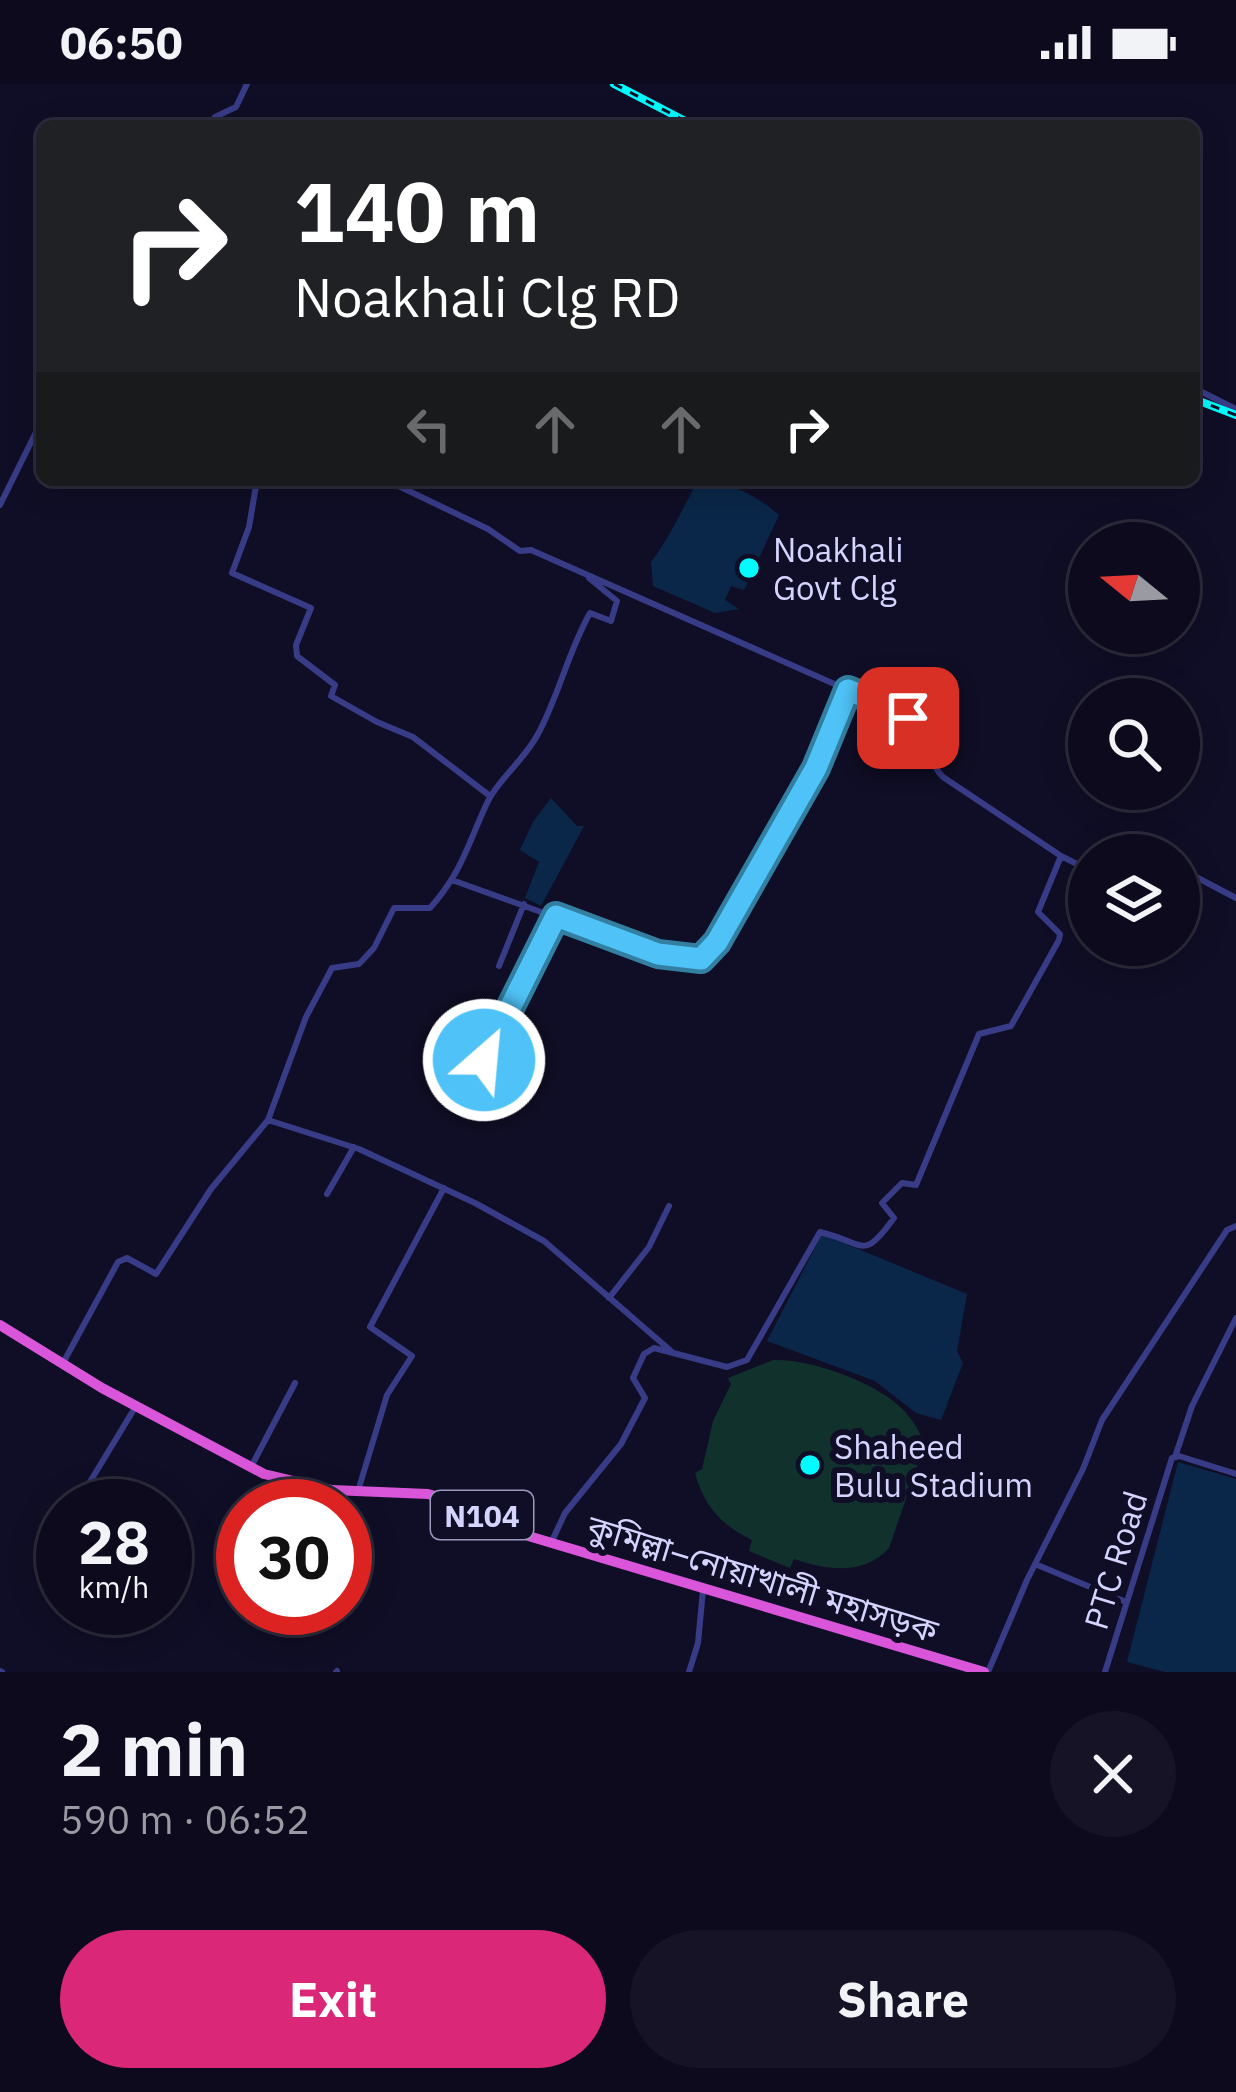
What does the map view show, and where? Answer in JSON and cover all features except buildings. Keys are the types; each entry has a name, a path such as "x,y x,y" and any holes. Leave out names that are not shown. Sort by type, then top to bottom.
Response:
{"highway":[{"name":"কুমিল্লা–নোয়াখালী মহাসড়ক","path":"0,1325 136,1406 279,1479"},
{"name":"কুমিল্লা–নোয়াখালী মহাসড়ক","path":"372,1492 428,1494 449,1500 515,1532 986,1672"}],"street":[{"path":"213,120 236,106 247,84"},
{"path":"1200,391 1236,409"},
{"path":"0,505 36,432"},
{"path":"256,486 249,527 232,573 311,608 296,645 297,656 334,685 331,696 413,737 490,796"},
{"path":"398,486 488,529 520,551 531,550 891,707 908,718 943,777 1068,860"},
{"path":"63,1363 118,1262 128,1258 156,1274 211,1189 268,1120 306,1017 332,968 359,964 374,948 394,908 430,908 465,861 490,796 535,740 590,613 610,621 617,601 589,578"},
{"path":"452,880 658,954 701,959 816,768 848,690"},
{"path":"551,1543 565,1513 621,1444 645,1398 633,1378 644,1354 654,1348 728,1367 747,1360 820,1232 863,1247 876,1244 894,1218 882,1203 902,1183 916,1185 982,1031 1011,1026 1059,940 1060,934 1038,912 1061,856"},
{"path":"1200,879 1236,898"},
{"path":"499,966 524,904"},
{"path":"484,1060 556,916"},
{"path":"268,1120 354,1147 544,1240 673,1353"},
{"path":"327,1194 354,1147"},
{"path":"362,1479 387,1396 412,1356 370,1327 443,1188"},
{"path":"609,1298 649,1247 669,1206"},
{"path":"986,1672 1102,1420 1202,1267 1228,1230 1236,1226"},
{"path":"1175,1457 1192,1406 1236,1318"},
{"path":"251,1467 295,1383"},
{"path":"92,1479 136,1406"},
{"name":"PTC Road","path":"1105,1672 1175,1457 1236,1474"},
{"path":"1035,1564 1127,1602"},
{"path":"689,1672 698,1643 703,1590"}],"green space":[{"name":"Shaheed Bulu Stadium","path":"773,1360 821,1367 887,1396 907,1414 925,1444 889,1548 868,1563 832,1568 794,1559 790,1568 749,1551 752,1540 723,1521 703,1495 695,1473 702,1469 713,1421 731,1384 728,1378"}],"water":[{"path":"695,486 742,490 779,515 744,590 731,586 725,600 739,609 715,613 653,586 651,562"},
{"path":"551,798 577,826 584,826 541,906 525,898 539,862 520,850"},
{"path":"822,1234 967,1294 957,1351 963,1363 941,1420 916,1413 875,1381 767,1341"},
{"path":"1178,1462 1236,1479 1236,1672 1165,1672 1127,1662"}],"railway":[{"path":"614,84 683,120"},
{"path":"1200,401 1236,415"}],"place":[{"name":"Noakhali Govt Clg","path":"749,568"},
{"name":"Shaheed Bulu Stadium","path":"810,1465"}],"route":[{"path":"484,1060 556,916 658,954 707,956 816,768 848,690 908,718"}]}
